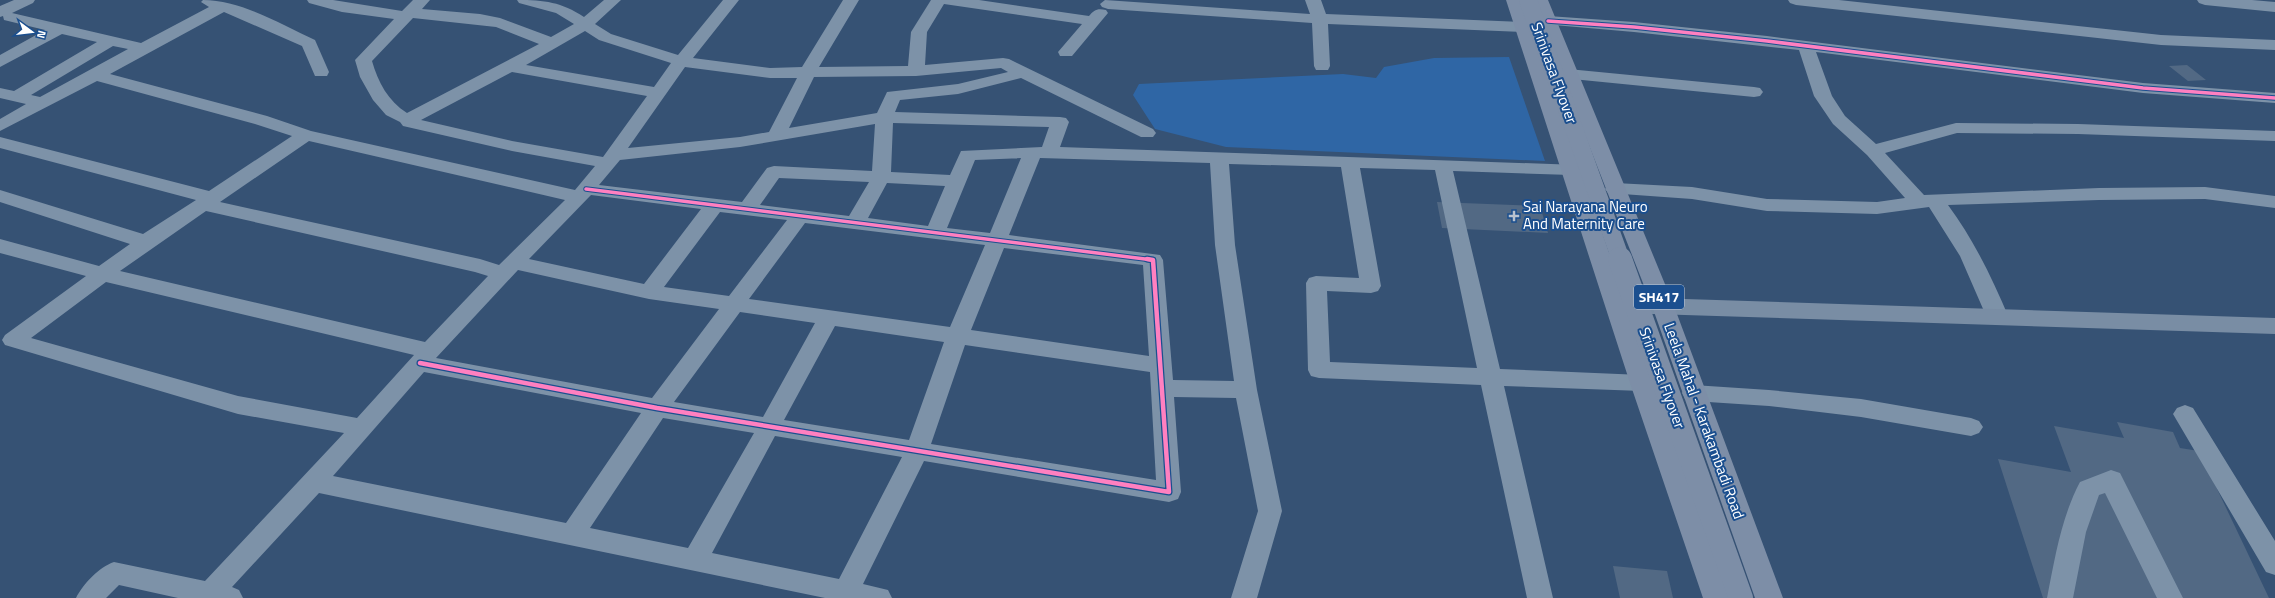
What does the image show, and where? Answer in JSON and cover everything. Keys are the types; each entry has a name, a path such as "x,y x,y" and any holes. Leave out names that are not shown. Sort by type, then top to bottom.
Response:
{"main road":[{"name":"SH417","path":"1514,0 1642,383 1717,598"},
{"name":"Srinivasa Flyover","path":"1528,0 1741,598"},
{"name":"Leela Mahal - Karakambadi Road","path":"1540,0 1568,74 1663,306 1693,393 1769,598"}],"street":[{"path":"3,16 27,0"},
{"path":"203,0 222,6 309,43 321,72"},
{"path":"315,0 342,7 407,14 480,19 500,24 552,43"},
{"path":"422,0 363,60 365,72 380,97 398,116 409,119 409,122 512,146 610,159 740,142 884,117 1060,122 1042,151 998,240 957,336 917,451 844,595"},
{"path":"525,0 562,10 605,37 681,61 770,72 916,72 1003,63 1147,133"},
{"path":"409,119 510,67 586,24 613,0"},
{"path":"89,598 114,574 216,596 361,427 508,268 582,193 610,159 681,61 731,0"},
{"path":"776,136 808,72 851,0"},
{"path":"916,72 919,32 939,0"},
{"path":"946,0 1093,21"},
{"path":"1313,0 1320,19 1322,66"},
{"path":"1796,0 2161,40 2216,44 2275,45"},
{"path":"2205,0 2275,7"},
{"path":"1066,52 1109,2 1320,19 1523,27"},
{"path":"0,126 222,6"},
{"path":"3,16 61,28 143,48"},
{"path":"1548,21 1634,27 1806,46 2143,88 2275,98"},
{"path":"0,62 61,28"},
{"path":"8,95 112,40"},
{"path":"1806,46 1823,96 1839,120 1953,225 1979,270 1998,318"},
{"path":"510,67 657,93"},
{"path":"855,223 881,177 884,117 893,96 958,88 1023,73"},
{"path":"1568,74 1754,92"},
{"path":"0,246 425,357 657,408 1169,492 1160,388 1153,260 998,240 935,234 715,205 582,193 306,135 261,120 95,75"},
{"path":"8,95 42,103"},
{"path":"1873,151 1956,128 2078,129 2275,136"},
{"path":"6,338 103,274 146,242 306,135"},
{"path":"0,142 208,201 480,266 508,268 734,305 1159,365"},
{"path":"935,234 968,155 1042,151 1443,166 1571,169"},
{"path":"1219,157 1225,245 1246,390 1270,511 1244,598"},
{"path":"1350,162 1371,286 1316,283 1319,370 1642,383"},
{"path":"1443,166 1540,598"},
{"path":"747,210 774,172 957,181"},
{"path":"1615,189 1692,192 1768,205 1877,208 1927,201 2100,194 2205,193 2275,202"},
{"path":"0,196 146,242"},
{"path":"649,292 715,205"},
{"path":"573,534 657,408 800,216"},
{"path":"1616,305 2275,326"},
{"path":"695,560 829,318"},
{"path":"6,338 238,405 361,427"},
{"path":"1160,388 1246,390"},
{"path":"1693,393 1769,398 1861,408 1971,427"},
{"path":"2185,414 2275,564"},
{"path":"2060,598 2073,532 2090,489 2111,480 2170,598"},
{"path":"314,482 695,560 844,595 879,598"}],"shaded area":[{"path":"1509,57 1545,161 1226,147 1155,129 1133,95 1139,84 1343,74 1376,78 1384,67 1434,58"}],"building":[{"path":"2187,65 2206,80 2188,81 2169,66"},
{"path":"1437,202 1540,206 1548,233 1442,228"},
{"path":"2117,422 2173,432 2180,448 2199,451 2269,598 2043,598 1998,459 2071,472 2054,426 2124,438"},
{"path":"1613,566 1667,571 1673,598 1620,598"}],"cycle path":[{"path":"1548,21 1634,27 1767,41 2143,88 2275,98"},
{"path":"420,363 657,408 1169,492 1153,260 586,189"}],"place":[{"name":"Sai Narayana Neuro And Maternity Care","path":"1514,216"}]}
